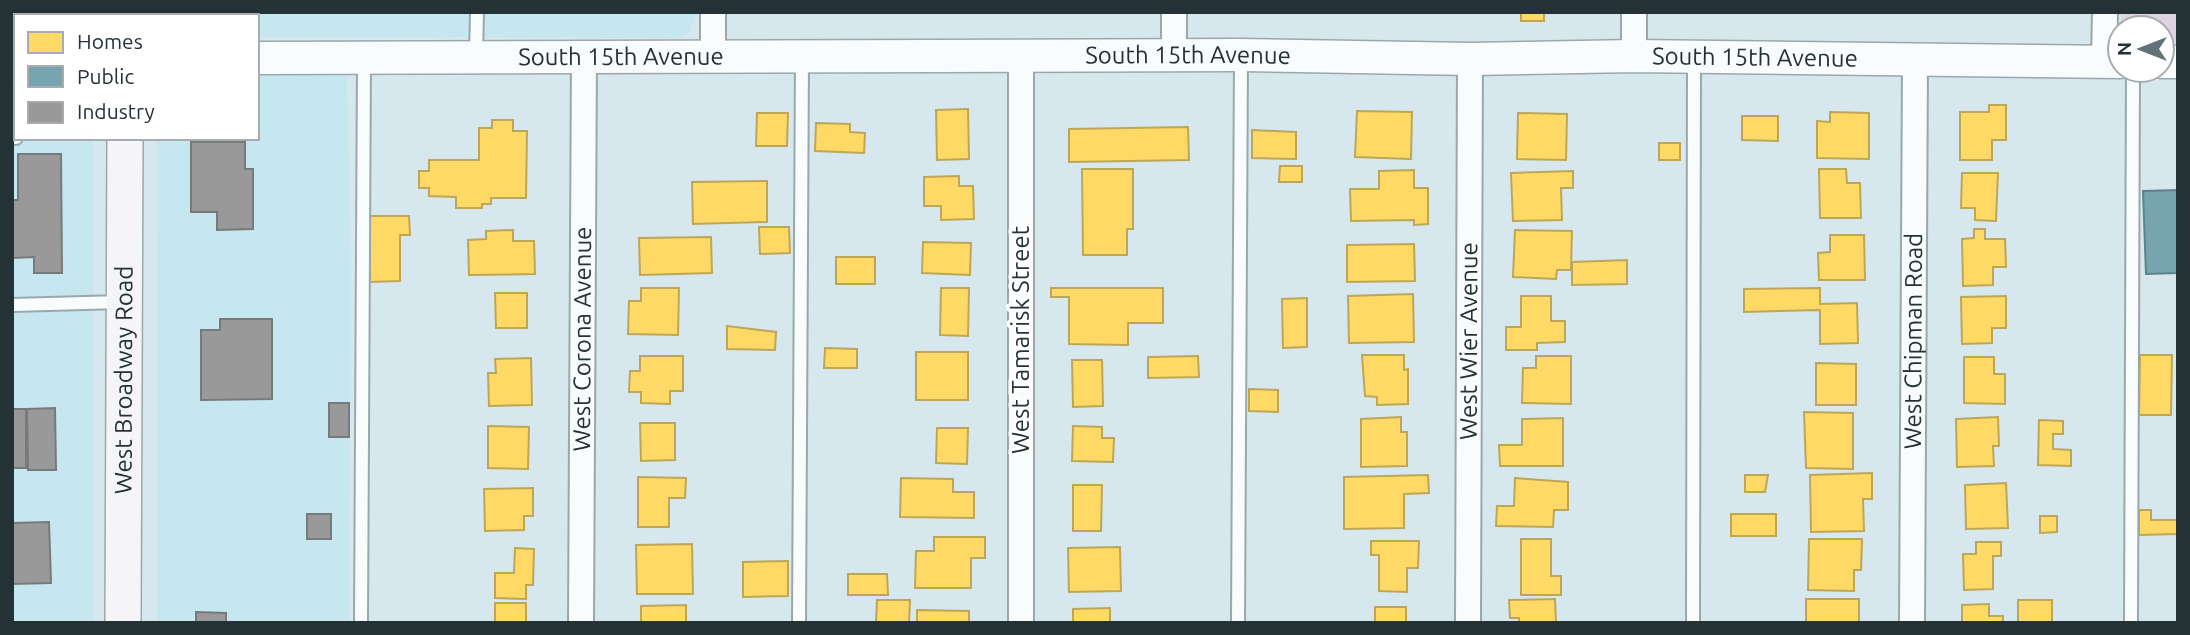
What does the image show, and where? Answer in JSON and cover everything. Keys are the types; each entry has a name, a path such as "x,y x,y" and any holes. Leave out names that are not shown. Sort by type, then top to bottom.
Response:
{"main road":[{"name":"West Broadway Road","path":"123,623 125,140"}],"street":[{"path":"713,12 713,55"},
{"path":"1174,12 1174,56"},
{"path":"1634,12 1634,56"},
{"name":"South 15th Avenue","path":"259,58 1241,55 1470,59 1634,56 2106,65"},
{"name":"West Corona Avenue","path":"582,623 584,56"},
{"name":"West Tamarisk Street","path":"1021,57 1021,623"},
{"name":"West Wier Avenue","path":"1468,623 1470,59"},
{"name":"West Chipman Road","path":"1912,623 1915,60"}],"lane":[{"path":"477,12 477,56"},
{"path":"799,623 802,55"},
{"path":"1238,623 1241,55"},
{"path":"361,623 364,56"},
{"path":"1693,623 1694,58"},
{"path":"2119,84 2131,623"},
{"path":"12,305 125,302"}],"shaded area":[{"path":"12,12 93,12 14,14 14,140 93,140 93,623 12,623"},
{"path":"161,12 696,12 689,32 681,38 259,37 259,14"},
{"path":"2178,12 2178,42 2176,14 2121,14"},
{"path":"347,74 351,284 349,623 157,623 158,140 259,140 259,75"}],"building: Homes":[{"path":"1505,12 1559,12 1544,13 1544,21 1521,21 1521,13"},
{"path":"1989,105 2006,105 2006,140 1992,140 1992,160 1960,160 1960,112 1989,112"},
{"path":"968,109 969,159 937,160 936,110"},
{"path":"1357,111 1412,112 1411,159 1355,157"},
{"path":"1830,112 1869,113 1869,159 1817,158 1817,121 1830,122"},
{"path":"757,113 788,113 787,146 756,146"},
{"path":"1518,113 1567,114 1566,160 1517,159"},
{"path":"1742,116 1778,116 1778,141 1742,140"},
{"path":"492,120 513,120 513,131 527,131 526,198 491,198 491,204 482,204 482,208 456,208 456,197 429,196 429,188 419,188 419,171 429,171 429,160 479,160 479,128 492,128"},
{"path":"816,123 850,124 850,132 865,133 864,153 815,151"},
{"path":"1188,127 1189,160 1069,162 1069,129"},
{"path":"1252,130 1296,132 1296,159 1252,158"},
{"path":"1659,143 1680,143 1680,160 1659,160"},
{"path":"1280,166 1302,166 1302,182 1279,182"},
{"path":"1082,169 1133,169 1133,229 1127,229 1127,255 1083,255"},
{"path":"1819,169 1846,169 1847,183 1860,183 1861,218 1820,218"},
{"path":"1414,170 1414,188 1428,188 1428,224 1414,225 1414,220 1351,221 1350,189 1379,189 1379,171"},
{"path":"1573,171 1573,188 1561,188 1562,220 1513,221 1511,173"},
{"path":"1962,173 1998,173 1996,221 1975,220 1975,208 1961,208"},
{"path":"959,176 959,186 973,186 974,219 941,220 941,206 924,206 924,177"},
{"path":"767,181 767,222 693,224 692,182"},
{"path":"369,216 409,216 410,235 400,235 400,281 370,282"},
{"path":"759,227 789,227 790,253 760,254"},
{"path":"1974,229 1985,229 1985,239 2005,239 2006,267 1993,267 1993,285 1963,286 1962,239 1974,238"},
{"path":"513,230 513,241 534,241 535,274 469,275 468,240 486,239 486,231"},
{"path":"1515,230 1572,231 1571,270 1557,270 1556,279 1513,277"},
{"path":"1830,235 1864,235 1865,280 1819,280 1818,253 1830,252"},
{"path":"711,237 712,273 640,275 639,238"},
{"path":"923,242 971,243 970,275 922,273"},
{"path":"1414,244 1415,281 1347,282 1347,245"},
{"path":"836,257 875,257 875,284 836,284"},
{"path":"1627,260 1627,284 1572,285 1572,262"},
{"path":"641,288 679,288 678,335 628,334 629,301 641,301"},
{"path":"941,288 969,288 968,336 940,335"},
{"path":"1051,288 1163,288 1163,323 1128,323 1128,345 1069,344 1069,297 1051,297"},
{"path":"1820,288 1820,304 1857,303 1858,343 1820,344 1820,310 1744,312 1744,289"},
{"path":"495,293 527,293 527,328 496,328"},
{"path":"1413,294 1414,342 1349,343 1348,296"},
{"path":"1521,296 1551,296 1551,321 1565,321 1565,342 1537,343 1537,350 1506,350 1506,327 1521,327"},
{"path":"2006,296 2006,328 1992,328 1992,343 1962,344 1961,297"},
{"path":"1307,298 1307,347 1283,348 1282,299"},
{"path":"727,326 776,332 775,350 727,349"},
{"path":"825,348 857,349 857,368 824,368"},
{"path":"916,352 968,352 968,400 916,400"},
{"path":"1362,355 1404,355 1404,370 1408,369 1408,404 1377,405 1377,397 1365,396"},
{"path":"2140,355 2172,355 2171,415 2139,415"},
{"path":"640,356 683,356 683,391 670,391 670,404 641,403 641,392 629,392 630,371 640,371"},
{"path":"1198,356 1199,377 1148,378 1148,357"},
{"path":"1536,356 1571,356 1571,404 1522,403 1523,368 1536,368"},
{"path":"1964,357 1994,357 1994,374 2005,374 2005,404 1964,403"},
{"path":"531,358 532,405 489,406 488,373 496,373 495,359"},
{"path":"1072,360 1102,360 1103,406 1073,407"},
{"path":"1816,363 1856,364 1856,405 1816,405"},
{"path":"1249,389 1278,390 1278,412 1249,411"},
{"path":"1804,412 1853,413 1853,469 1806,468"},
{"path":"1401,417 1401,432 1407,432 1407,466 1361,467 1361,419"},
{"path":"1998,417 1999,446 1993,446 1994,466 1957,467 1956,419"},
{"path":"1563,418 1563,466 1500,466 1499,445 1522,445 1522,419"},
{"path":"2039,420 2063,421 2063,434 2053,434 2053,449 2071,450 2071,466 2038,465"},
{"path":"640,423 675,423 675,460 641,461"},
{"path":"488,426 529,427 528,469 488,468"},
{"path":"1073,426 1102,427 1102,438 1114,438 1113,462 1072,461"},
{"path":"937,428 968,428 967,464 936,463"},
{"path":"1872,473 1872,499 1863,499 1864,531 1811,532 1810,475"},
{"path":"1428,475 1429,493 1404,494 1404,528 1344,529 1344,477"},
{"path":"1745,475 1768,475 1765,492 1745,492"},
{"path":"638,477 686,478 685,498 669,498 669,527 638,527"},
{"path":"901,478 953,479 953,492 974,492 974,518 900,517"},
{"path":"1515,478 1568,482 1568,510 1554,510 1553,527 1496,526 1497,506 1514,506"},
{"path":"2006,483 2008,528 1966,529 1965,485"},
{"path":"1073,485 1102,485 1101,531 1073,531"},
{"path":"533,488 533,516 524,516 524,530 485,531 484,489"},
{"path":"2139,510 2151,510 2151,520 2178,520 2178,534 2139,535"},
{"path":"1731,514 1776,514 1776,536 1731,536"},
{"path":"2040,516 2057,516 2057,532 2040,533"},
{"path":"934,537 985,537 985,558 971,558 971,588 915,588 916,551 934,551"},
{"path":"1521,539 1551,539 1551,576 1561,576 1561,595 1521,595"},
{"path":"1809,539 1862,539 1861,570 1854,570 1854,591 1808,590"},
{"path":"1371,541 1419,541 1418,568 1407,568 1407,592 1379,591 1379,555 1371,555"},
{"path":"1976,542 2001,542 2001,556 1993,556 1993,589 1964,590 1963,554 1976,554"},
{"path":"692,544 693,594 637,594 636,545"},
{"path":"1120,547 1121,591 1069,592 1068,548"},
{"path":"515,548 534,549 533,585 526,585 526,599 495,598 495,573 514,573"},
{"path":"788,561 788,596 743,597 743,562"},
{"path":"848,574 887,574 888,595 848,595"},
{"path":"1555,599 1556,623 1519,623 1519,618 1510,618 1509,600"},
{"path":"1806,599 1859,599 1859,623 1806,623"},
{"path":"877,600 910,600 909,622 876,622"},
{"path":"2018,600 2052,600 2052,623 2018,623"},
{"path":"495,603 526,603 526,623 495,623"},
{"path":"1989,604 1989,616 2003,616 2003,623 1962,623 1962,605"},
{"path":"686,605 686,623 641,623 641,606"},
{"path":"1375,607 1406,607 1406,623 1375,623"},
{"path":"1110,608 1110,623 1073,623 1073,609"},
{"path":"917,610 969,611 969,623 917,623"}],"building: Public":[{"path":"2178,190 2178,273 2146,274 2143,191"}],"building: Industry":[{"path":"191,142 245,142 245,169 253,169 253,229 217,230 217,212 191,212"},
{"path":"18,154 61,154 62,273 34,273 34,257 12,258 12,200 18,200"},
{"path":"220,319 272,319 272,399 201,400 201,330 220,330"},
{"path":"329,403 349,403 349,437 329,437"},
{"path":"55,408 56,470 28,470 27,409"},
{"path":"12,409 26,409 26,468 12,468"},
{"path":"307,514 331,514 331,539 307,539"},
{"path":"49,522 51,583 12,584 12,523"},
{"path":"196,612 226,613 226,623 196,623"}]}
